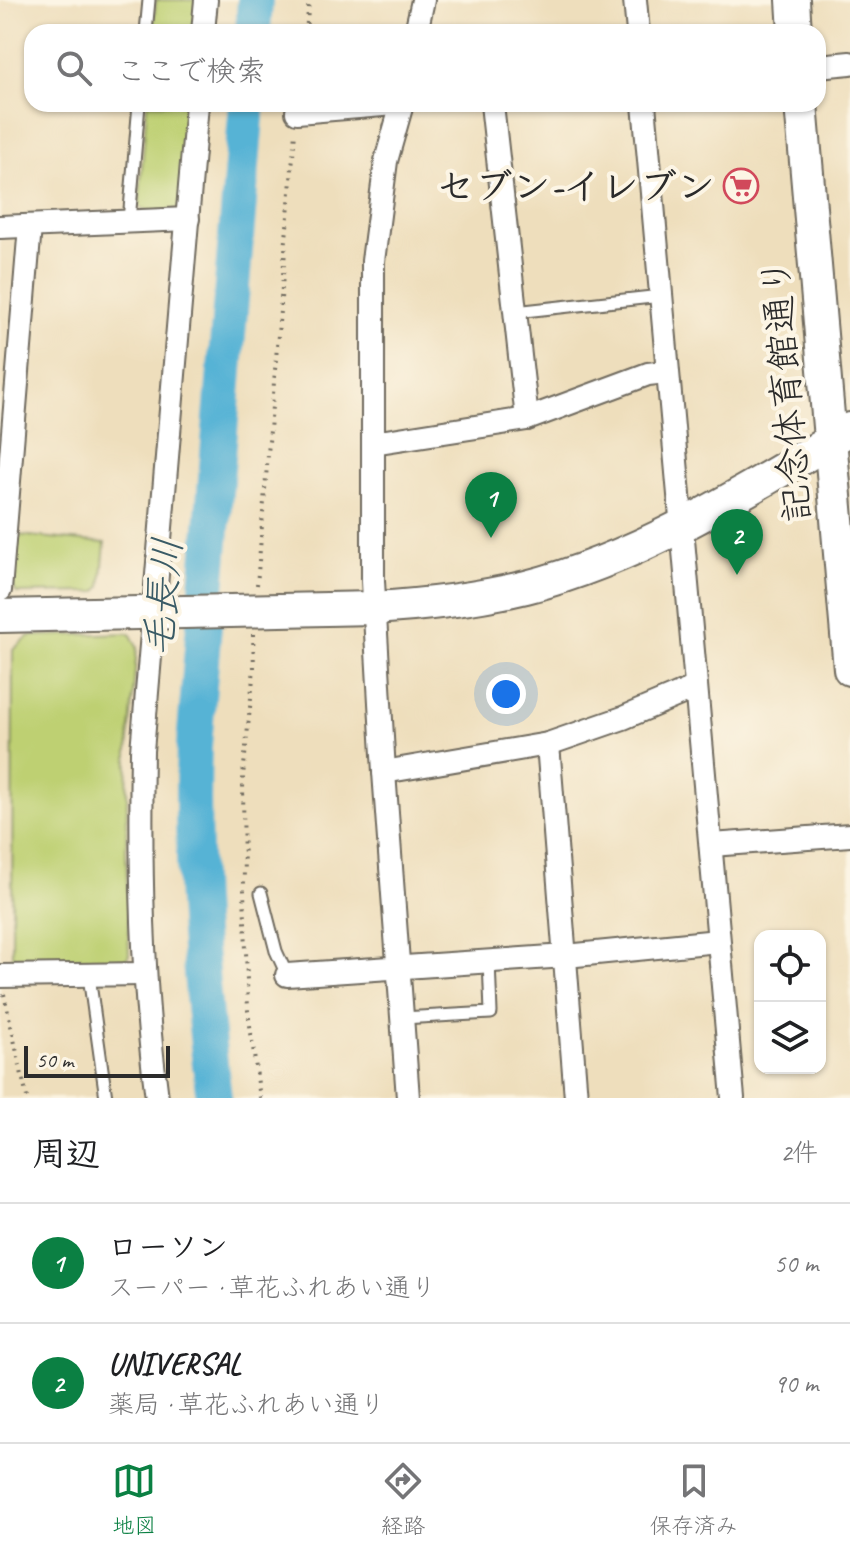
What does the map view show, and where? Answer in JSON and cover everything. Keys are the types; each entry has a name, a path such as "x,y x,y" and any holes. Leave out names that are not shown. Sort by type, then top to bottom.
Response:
{"street":[{"path":"204,24 206,0"},
{"path":"418,24 423,0"},
{"path":"635,0 637,24"},
{"path":"793,0 794,24"},
{"path":"826,65 850,63"},
{"path":"157,1098 144,974 141,781 196,112"},
{"path":"400,112 386,161 373,261 374,608 408,1098"},
{"path":"493,112 527,419"},
{"path":"645,112 733,1098"},
{"name":"記念体育館通り","path":"802,112 840,435 850,669"},
{"path":"0,227 188,219"},
{"path":"0,590 30,226"},
{"path":"373,443 527,419 648,374 666,372"},
{"path":"0,616 374,608 434,603 527,587 629,551 840,435"},
{"path":"384,772 548,744 623,718 694,688"},
{"path":"548,744 576,1098"},
{"path":"712,845 850,835"},
{"path":"287,975 566,956 718,941"},
{"path":"2,983 144,974"}],"lane":[{"path":"147,24 149,0"},
{"path":"129,221 138,112"},
{"path":"515,312 661,296"},
{"path":"261,893 276,951 287,975"},
{"path":"402,1018 491,1013 489,960"},
{"path":"89,976 106,1098"}],"path":[{"path":"307,24 309,0"},
{"path":"260,1098 248,1011 243,776 254,668 251,612 297,112"},
{"path":"2,983 27,1098"}],"green space":[{"path":"156,0 199,0 197,24 154,24"},
{"path":"146,112 189,112 181,206 172,211 154,212 139,206"},
{"path":"17,535 105,543 101,587 96,592 17,593 13,587"},
{"path":"130,633 137,647 128,751 126,851 129,955 126,959 19,964 12,959 13,650 29,636"}],"waterway":[{"name":"毛長川","path":"254,24 255,0"},
{"name":"毛長川","path":"214,1098 197,922 193,834 194,746 246,112"}],"place":[{"name":"セブン-イレブン","path":"741,186"},
{"name":"ローソン","path":"491,538"},
{"name":"UNIVERSAL","path":"737,575"}]}
